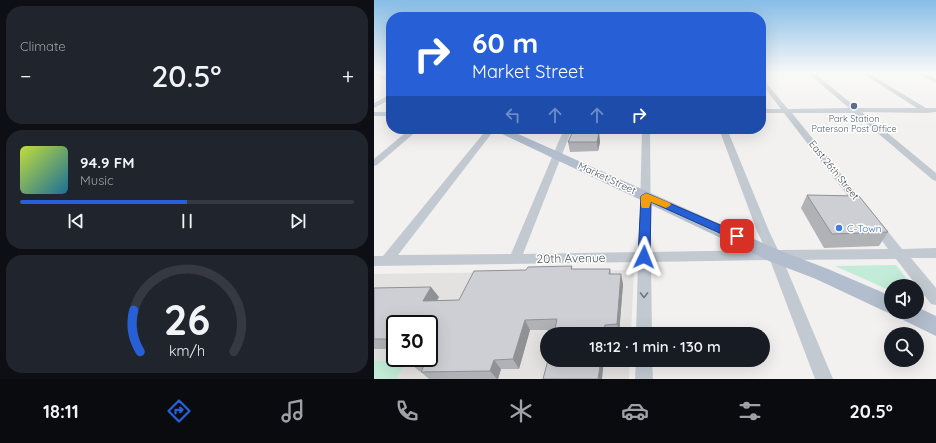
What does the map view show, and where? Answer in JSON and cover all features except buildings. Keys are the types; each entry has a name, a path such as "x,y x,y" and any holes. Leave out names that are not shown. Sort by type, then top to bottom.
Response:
{"main road":[{"name":"Market Street","path":"510,134 775,256 822,274 884,302"},
{"path":"921,319 936,326"}],"street":[{"name":"East 26th Street","path":"770,91 936,299"},
{"path":"832,91 936,178"},
{"path":"894,91 936,117"},
{"path":"374,106 386,99"},
{"path":"766,111 936,110"},
{"path":"374,114 386,114"},
{"path":"374,163 409,134"},
{"path":"380,261 487,134"},
{"path":"515,259 566,134"},
{"path":"644,327 646,134"},
{"path":"725,134 824,379"},
{"name":"20th Avenue","path":"380,261 936,253"},
{"path":"644,367 644,379"}],"shaded area":[{"path":"634,270 631,327 540,327 540,367 630,367 629,379 374,379 374,274"}],"green space":[{"path":"896,265 907,279 884,279 884,288 835,266"},
{"path":"374,361 386,361 386,367 402,367 396,379 374,379"}],"slow traffic":[{"path":"646,206 646,196 666,205"}],"place":[{"name":"Park Station Paterson Post Office","path":"854,106"},
{"name":"C-Town","path":"839,228"}],"route":[{"path":"644,257 646,196 737,236"}]}
